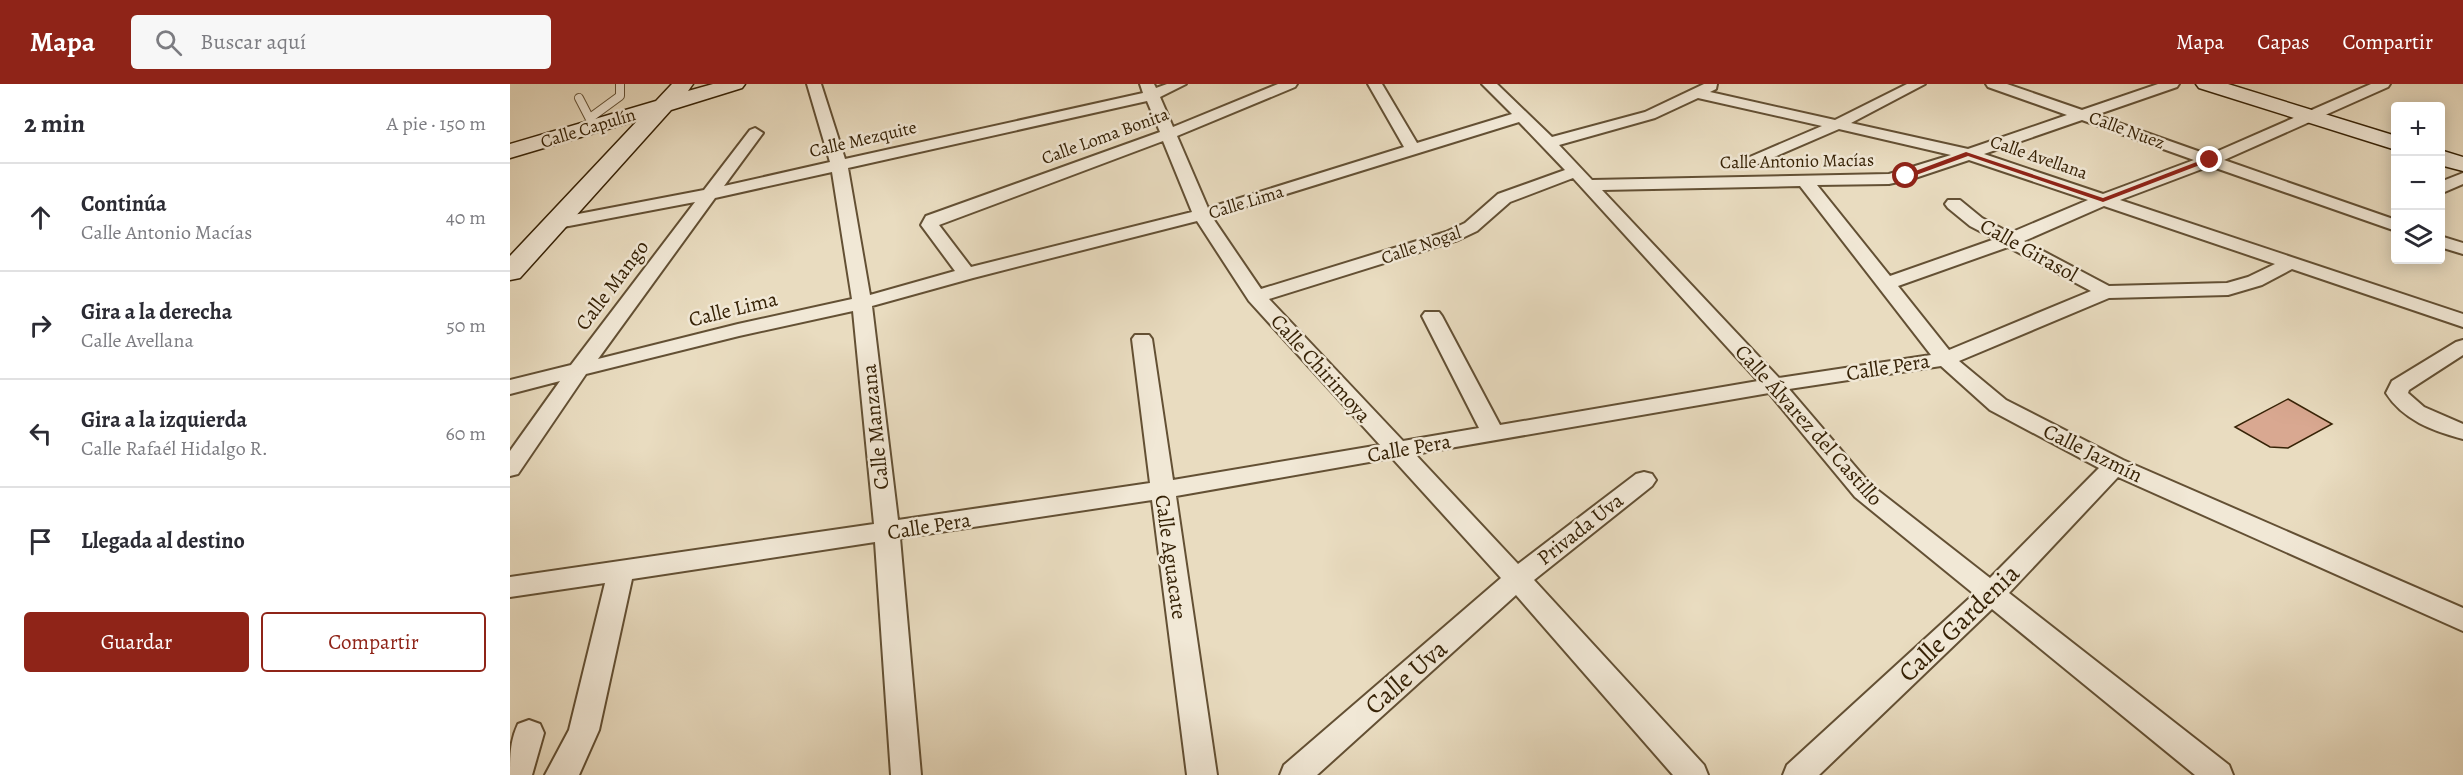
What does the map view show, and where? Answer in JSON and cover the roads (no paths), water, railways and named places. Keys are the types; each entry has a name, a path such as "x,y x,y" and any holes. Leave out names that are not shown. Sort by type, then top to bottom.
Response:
{"street":[{"path":"510,272 683,84"},
{"name":"Calle Capulín","path":"510,151 592,122 664,105 735,84"},
{"name":"Calle Manzana","path":"814,84 839,165 862,303 887,532 906,775"},
{"name":"Calle Mezquite","path":"553,224 710,194 1179,84"},
{"name":"Calle Loma Bonita","path":"966,274 930,225 932,220 1168,134 1290,84"},
{"path":"1375,84 1413,149"},
{"name":"Calle Álvarez del Castillo","path":"1489,84 1549,143 1774,385 1863,491 1990,595 2218,775"},
{"path":"1549,143 1650,115 1716,84"},
{"path":"1751,162 1918,84"},
{"name":"Calle Nuez","path":"1993,84 2387,223"},
{"name":"Calle Antonio Macías","path":"1582,179 1803,179 1906,176 2172,84"},
{"path":"2206,84 2391,141"},
{"path":"1886,284 2010,240 2103,200 2210,160 2383,84"},
{"name":"Calle Chirimoya","path":"1150,89 1203,215 1256,297 1396,451 1517,579 1693,775"},
{"name":"Calle Avellana","path":"1697,93 1968,154 2463,321"},
{"name":"Calle Lima","path":"510,387 738,330 862,303 966,274 1203,215 1522,116"},
{"name":"Calle Mango","path":"510,468 577,372 755,133"},
{"path":"2445,159 2463,164"},
{"path":"2445,187 2463,178"},
{"name":"Calle Nogal","path":"1256,297 1452,236 1471,227 1504,198 1536,185 1582,179"},
{"name":"Calle Jazmín","path":"1803,179 1945,358 2004,409 2115,466 2463,620"},
{"name":"Calle Girasol","path":"1954,204 1976,222 2106,292"},
{"path":"2445,244 2463,249"},
{"name":"Calle Pera","path":"510,587 1162,490 1774,385 1945,358 2106,292 2228,289 2255,281 2292,262"},
{"path":"1432,316 1493,433"},
{"name":"Calle Aguacate","path":"1142,339 1202,775"},
{"path":"2463,346 2400,386 2397,393 2400,401 2431,419 2463,432"},
{"name":"Calle Gardenia","path":"1798,775 1990,595 2115,466"},
{"name":"Privada Uva","path":"1517,579 1644,480"},
{"path":"560,775 568,765 584,730 621,571"},
{"name":"Calle Uva","path":"1295,775 1517,579"},
{"path":"517,775 529,733"}],"lane":[{"path":"579,98 592,122 620,96 620,84"}]}
